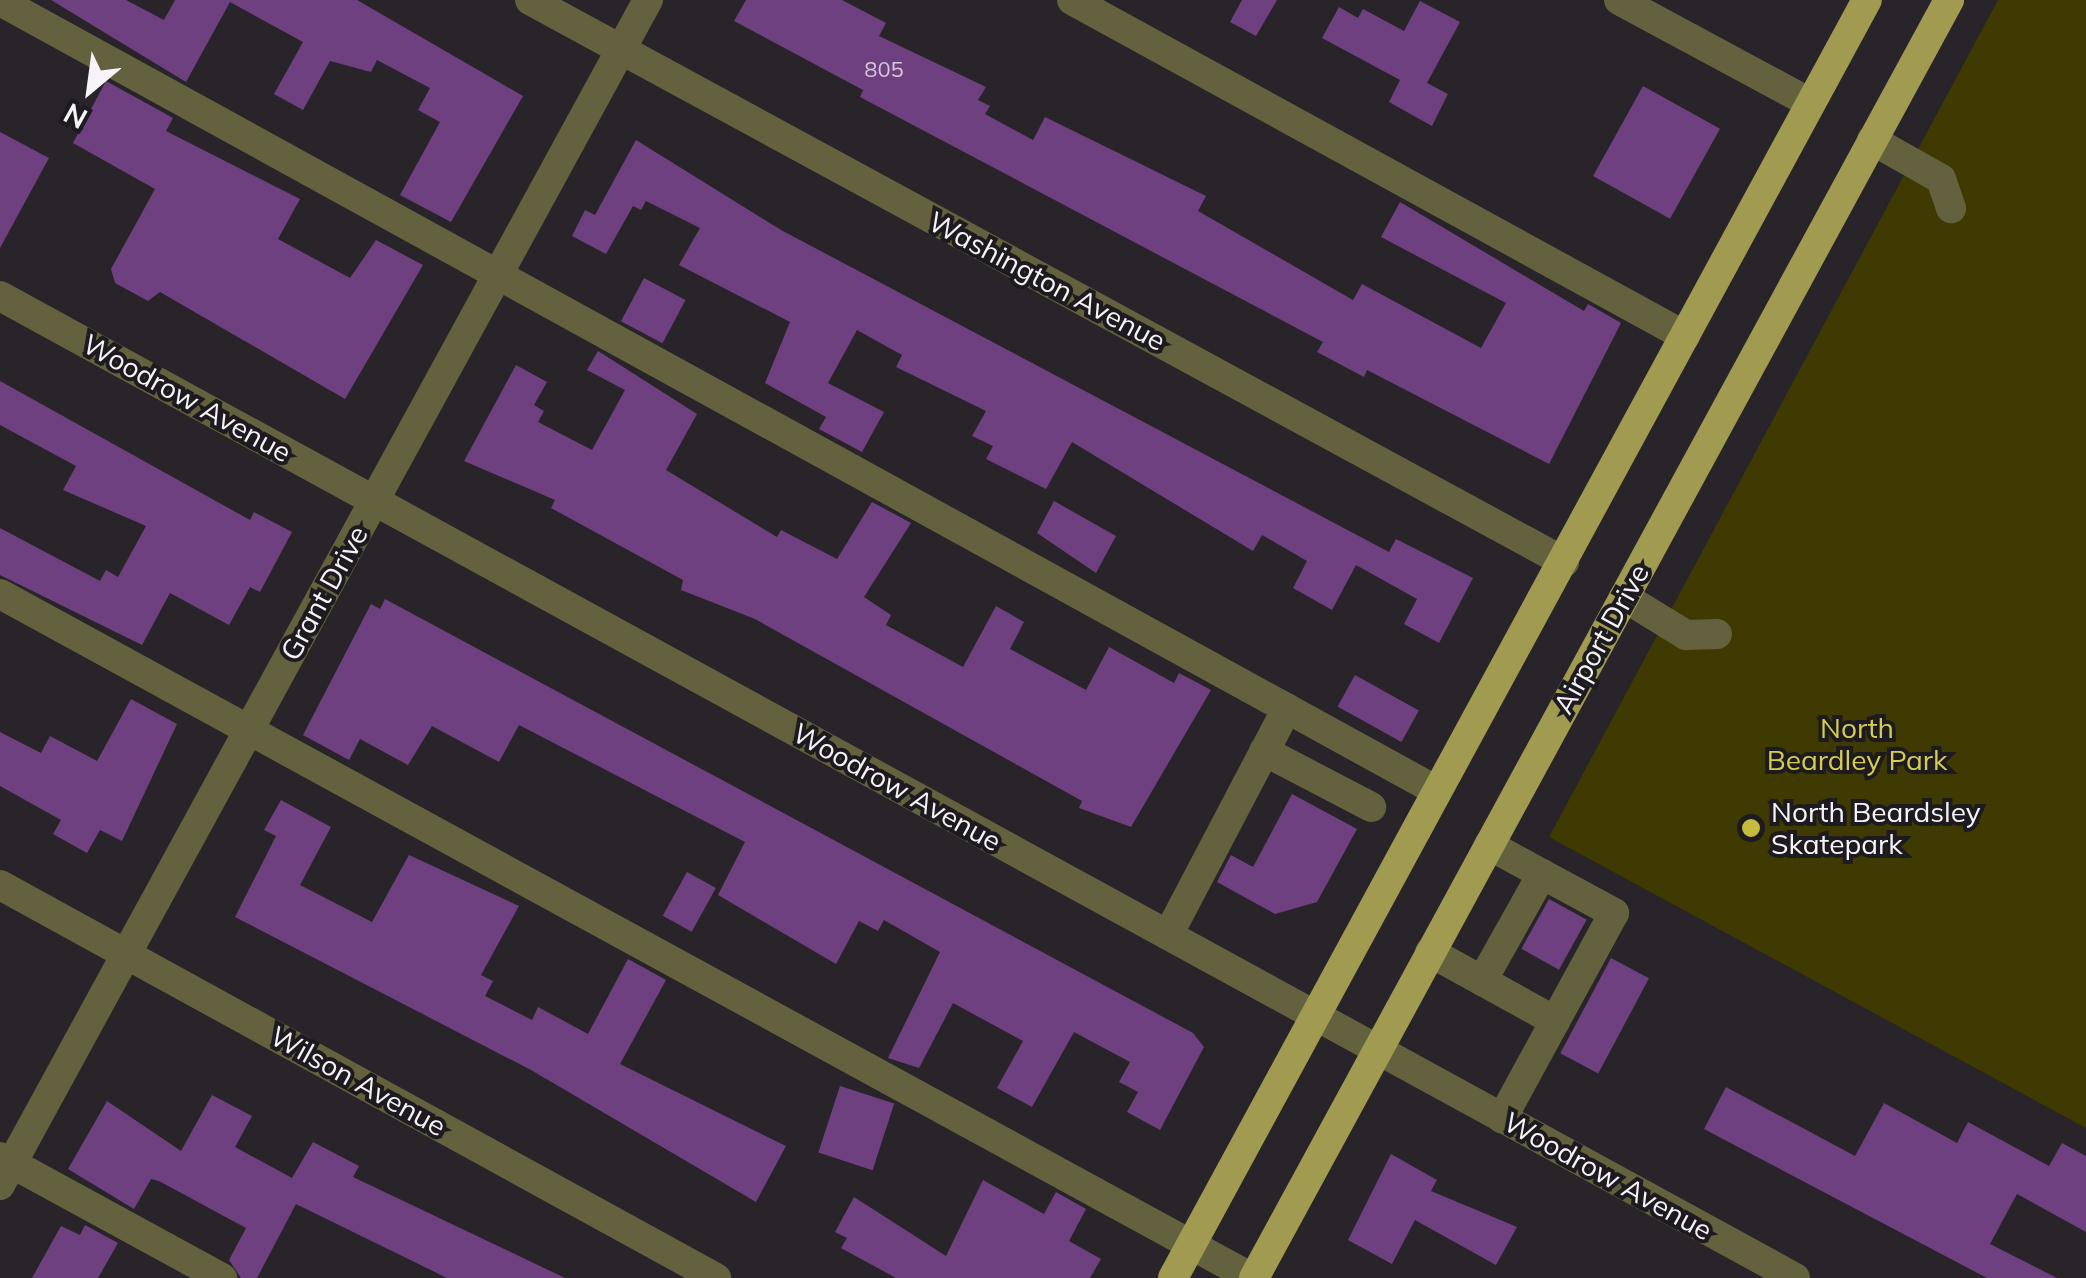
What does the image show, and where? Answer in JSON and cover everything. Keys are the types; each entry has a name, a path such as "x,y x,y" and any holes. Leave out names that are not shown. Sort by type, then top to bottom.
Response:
{"main road":[{"path":"1173,1278 1866,0"},
{"name":"Airport Drive","path":"1253,1278 1949,0"}],"street":[{"name":"Washington Avenue","path":"530,0 1564,562"},
{"name":"Grant Drive","path":"4,1169 126,954 648,0"},
{"path":"1072,0 1685,336"},
{"path":"1620,0 1810,103"},
{"path":"0,1 1437,791"},
{"path":"1872,140 1941,179 1952,208"},
{"name":"Woodrow Avenue","path":"0,296 1795,1278"},
{"path":"0,594 1253,1278"},
{"path":"1624,597 1686,635 1717,634"},
{"path":"1168,935 1287,708"},
{"path":"1264,750 1370,807"},
{"path":"1489,845 1614,913 1502,1118"},
{"path":"1482,981 1542,874"},
{"name":"Wilson Avenue","path":"0,885 716,1278"},
{"path":"1430,952 1555,1020"},
{"path":"4,1169 222,1278"}],"green space":[{"name":"North Beardley Park","path":"1998,0 2086,0 2086,1128 1549,837"}],"building":[{"path":"51,0 126,0 164,20 175,0 357,0 523,96 451,222 400,195 440,122 418,110 430,88 377,60 371,72 330,61 303,110 274,94 303,42 230,2 186,82"},
{"path":"746,0 842,0 886,23 879,36 986,87 978,100 990,106 985,114 1033,140 1045,117 1206,196 1198,211 1353,300 1362,284 1481,348 1506,303 1381,237 1400,202 1584,311 1588,304 1621,323 1549,464 1367,370 1364,377 1317,352 1323,342 860,97 863,90 734,21"},
{"path":"1242,0 1277,0 1256,36 1230,22"},
{"path":"1420,1 1460,22 1427,83 1448,94 1432,126 1389,102 1400,80 1322,38 1339,7 1358,18 1363,9 1404,31"},
{"path":"106,81 173,118 166,131 300,199 278,239 350,278 376,240 423,265 345,399 160,292 148,301 115,283 111,269 155,189 73,143"},
{"path":"1643,86 1720,129 1670,219 1593,176"},
{"path":"0,132 49,158 0,248"},
{"path":"636,140 781,230 1389,552 1396,539 1473,578 1439,643 1404,624 1417,599 1356,565 1332,610 1293,588 1307,561 1262,535 1253,551 1072,442 1046,489 986,459 993,446 972,436 986,411 896,367 902,355 857,330 828,383 884,412 862,452 819,429 826,417 765,383 790,322 679,265 700,228 646,201 641,210 633,206 606,254 572,236 585,210 595,215"},
{"path":"644,278 685,300 662,343 621,321"},
{"path":"598,351 697,414 666,470 777,537 781,530 837,559 872,502 911,523 864,597 891,615 886,625 963,667 996,606 1024,622 1010,649 1086,690 1109,647 1174,683 1179,673 1211,690 1131,827 1079,808 1082,801 755,619 681,590 683,580 551,508 555,500 464,461 516,365 547,382 534,405 544,411 538,422 592,450 625,390 587,370"},
{"path":"0,381 250,520 254,512 292,532 260,592 250,587 229,625 170,593 142,645 0,575 0,528 100,581 106,570 118,577 146,526 63,490 76,466 0,425"},
{"path":"1054,501 1116,536 1096,573 1037,533"},
{"path":"385,599 1193,1033 1204,1047 1160,1130 1127,1112 1138,1092 1119,1082 1130,1062 1074,1032 1032,1107 997,1088 1023,1041 953,1003 919,1068 888,1058 940,952 884,920 878,931 859,921 836,964 718,895 745,842 519,725 499,762 432,726 408,765 360,739 349,760 303,735 371,604 380,609"},
{"path":"1355,675 1419,710 1401,742 1338,706"},
{"path":"131,699 177,724 122,841 100,830 87,853 53,834 61,820 0,786 0,732 41,753 50,736 97,761"},
{"path":"1292,794 1357,829 1317,902 1275,914 1217,882 1231,855 1253,867"},
{"path":"281,800 331,827 300,885 372,922 409,855 519,906 481,975 493,981 485,996 532,1020 538,1007 588,1034 628,959 666,980 620,1064 786,1146 756,1202 531,1070 235,917 276,836 264,830"},
{"path":"687,872 716,888 692,932 663,916"},
{"path":"1549,899 1587,920 1559,970 1521,949"},
{"path":"1611,958 1649,978 1598,1074 1560,1053"},
{"path":"840,1086 894,1104 873,1170 818,1153"},
{"path":"1726,1087 1855,1156 1884,1103 1957,1143 1968,1122 2049,1166 2062,1143 2086,1156 2086,1232 2017,1194 1990,1244 2057,1278 1987,1278 1704,1129"},
{"path":"212,1095 252,1116 235,1147 292,1178 313,1142 359,1166 353,1177 565,1278 447,1278 296,1204 257,1278 241,1278 229,1260 246,1228 159,1181 151,1179 134,1209 68,1169 107,1101 181,1151"},
{"path":"1391,1154 1437,1180 1431,1191 1517,1227 1496,1265 1415,1220 1392,1264 1348,1240"},
{"path":"983,1180 1044,1214 1056,1192 1086,1209 1069,1241 1101,1259 1090,1278 896,1278 841,1248 847,1238 835,1232 854,1197 946,1256"},
{"path":"85,1225 118,1243 98,1278 32,1278 61,1226 80,1235"}],"place":[{"name":"North Beardsley Skatepark","path":"1751,828"}]}
